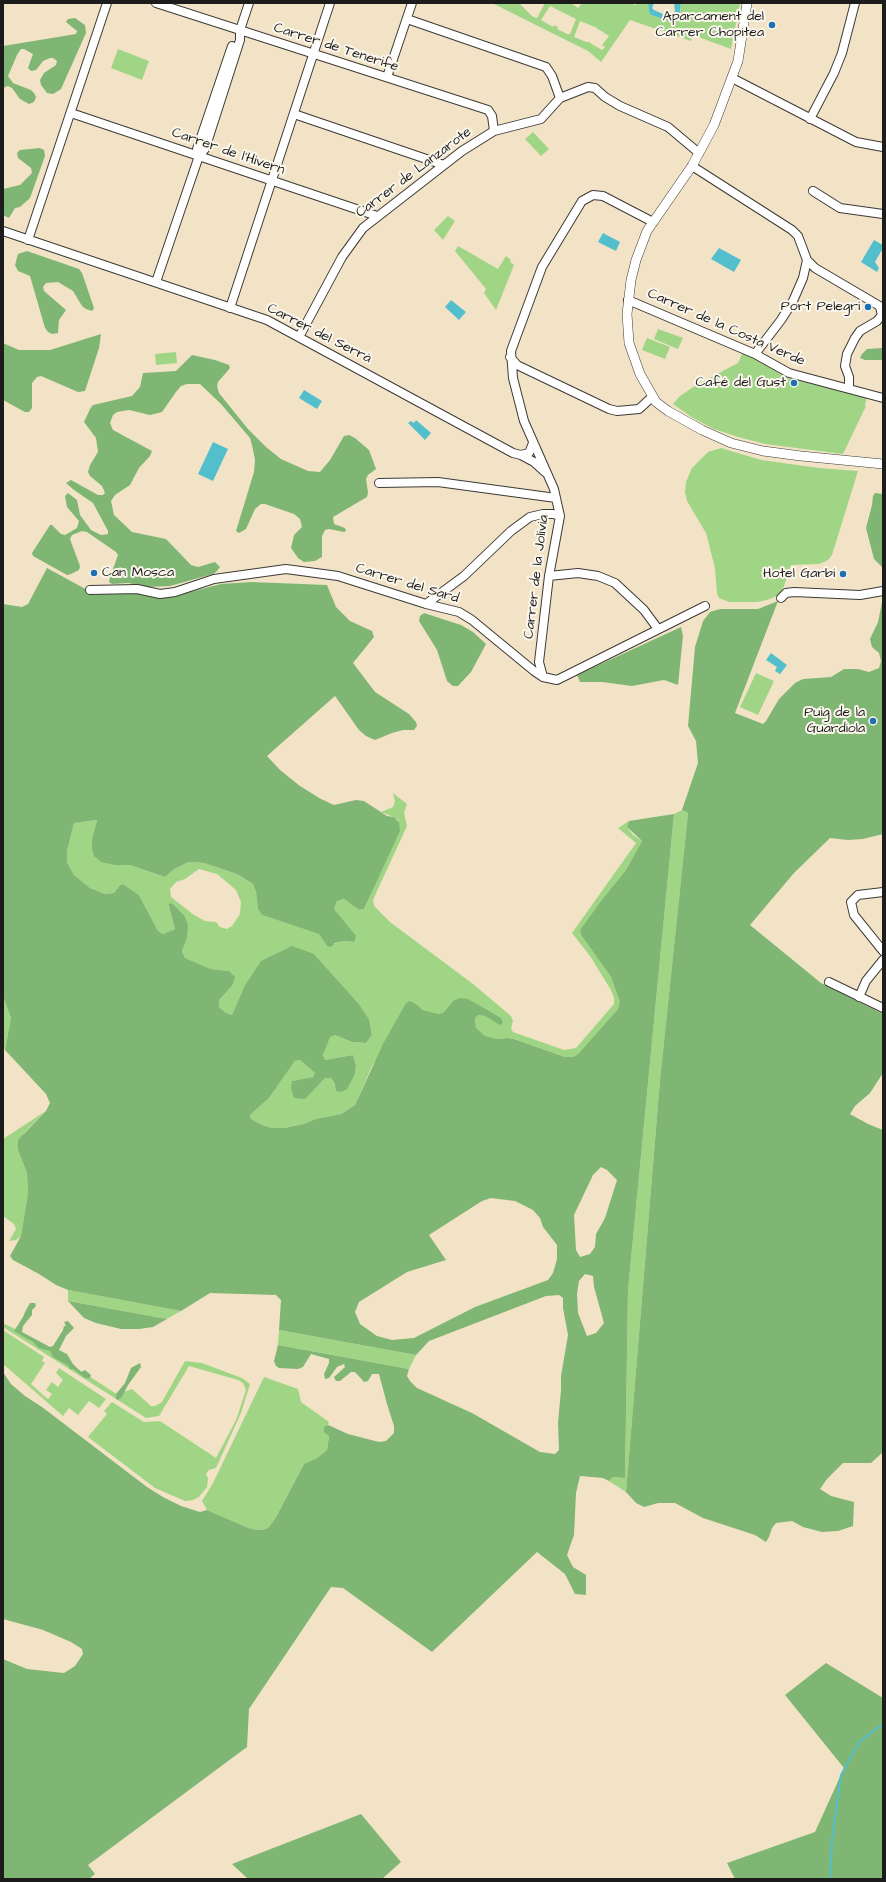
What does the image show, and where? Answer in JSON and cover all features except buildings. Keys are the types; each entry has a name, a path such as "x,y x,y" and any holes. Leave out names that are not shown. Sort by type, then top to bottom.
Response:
{"street":[{"path":"28,240 107,3"},
{"name":"Carrer de Tenerife","path":"156,3 313,55 488,110 492,116 494,130"},
{"path":"156,282 198,156 204,149 240,40 240,30 249,3"},
{"path":"230,308 330,3"},
{"path":"387,77 412,3"},
{"path":"747,3 738,61 714,125 692,166 653,222 643,240 636,260 628,300 627,314 629,343 640,374 652,397 668,411 684,421 731,443 762,450 801,456 883,464"},
{"path":"810,119 842,53 855,3"},
{"path":"407,19 546,67 552,76 560,98 588,87 595,88 605,98 668,127 700,153"},
{"path":"732,78 856,142 883,146"},
{"name":"Carrer de Lanzarote","path":"298,337 356,236 377,216 444,165 494,130 541,119 560,98"},
{"name":"Carrer de l'Hivern","path":"71,113 377,216"},
{"path":"294,114 444,165"},
{"path":"692,166 792,230 798,236 807,260 815,268 881,308 882,315 877,321 860,332 855,338 847,354 845,366 849,376 849,388"},
{"path":"812,191 840,208 883,214"},
{"name":"Carrer de la Jolívia","path":"543,677 539,662 549,576 560,516 556,498 547,474 524,421 513,378 510,357 517,332 542,267 582,200 593,195 603,196 653,222"},
{"name":"Carrer del Serrà","path":"3,231 267,320 500,447 534,462 547,474"},
{"path":"755,354 793,301 803,278 807,260"},
{"name":"Carrer de la Costa Verde","path":"628,300 755,354 789,373 883,398"},
{"path":"510,357 517,364 609,410 617,411 639,409 652,397"},
{"path":"513,378 516,370 525,368"},
{"path":"521,455 529,453 533,443"},
{"path":"379,483 438,482 556,498"},
{"path":"426,604 464,576 511,531 530,517 543,514 560,516"},
{"name":"Carrer del Sard","path":"90,590 136,589 160,594 175,592 214,579 286,569 338,576 426,604 459,612 472,620 543,677"},
{"path":"549,576 578,573 598,576 615,583 644,610 658,629"},
{"path":"781,598 786,593 794,592 860,595 883,591"},
{"path":"543,677 557,680 705,606"},
{"path":"883,892 858,895 851,902 854,915 883,951"},
{"path":"859,997 866,981 883,960"},
{"path":"828,982 883,1008"}],"green space":[{"path":"492,3 519,3 533,17 537,18 545,3 571,3 578,8 582,3 629,3 635,5 639,3 648,3 649,12 651,15 673,22 680,16 681,3 740,3 731,49 693,35 691,41 630,20 601,62 588,51","holes":["550,6 576,19 570,34 567,34 557,29 558,27 554,25 553,27 541,20","580,21 595,27 609,36 602,45 605,47 602,50 590,42 574,37"]},
{"path":"75,18 85,25 86,33 61,89 53,94 47,93 41,85 40,80 44,73 56,65 57,61 50,58 43,61 36,70 31,71 28,68 33,54 24,49 21,49 17,55 8,76 13,83 31,90 34,93 36,97 34,102 29,104 20,99 12,88 8,86 3,88 3,46 76,34 77,31 66,22 68,19"},
{"path":"118,49 149,61 142,80 111,68"},
{"path":"533,132 549,149 541,156 525,139"},
{"path":"40,148 44,150 45,156 30,198 20,207 15,208 9,218 3,215 3,189 20,185 32,173 31,168 18,158 17,153 20,150"},
{"path":"448,216 455,221 443,240 434,230"},
{"path":"458,246 498,269 506,256 514,265 496,310 484,293 486,289 455,251"},
{"path":"27,251 79,269 82,273 94,308 92,311 82,306 73,291 58,282 46,283 43,287 44,291 66,310 59,320 58,333 52,334 48,332 45,328 30,276 18,271 15,265 18,254"},
{"path":"658,329 683,338 678,349 654,339"},
{"path":"101,334 99,348 85,391 78,392 41,376 37,377 32,383 32,408 29,412 25,412 3,400 3,343 19,350 50,350"},
{"path":"647,338 670,347 665,359 642,350"},
{"path":"883,348 883,360 865,360 860,358 867,349"},
{"path":"176,352 177,363 156,365 155,354"},
{"path":"743,352 787,378 867,397 866,406 843,454 765,444 738,437 714,429 693,418 673,404 680,396 696,385 738,363"},
{"path":"192,355 229,365 230,368 218,382 217,386 219,393 248,429 266,447 281,459 308,471 320,472 330,460 344,436 349,435 369,450 376,469 368,475 366,479 368,492 367,497 333,517 334,524 345,528 346,531 325,530 322,536 322,557 315,561 304,562 298,558 291,548 294,535 302,527 300,519 294,514 261,504 255,509 246,529 239,533 236,531 254,472 255,460 250,438 221,404 200,384 187,384 181,386 162,412 150,415 129,410 117,412 113,415 110,423 113,430 152,451 150,456 139,468 130,485 115,495 111,501 114,515 132,532 166,539 191,565 198,567 215,562 220,567 217,571 213,574 170,586 148,587 128,583 112,584 109,582 110,577 118,555 116,552 87,532 82,531 72,535 70,539 80,566 79,570 67,575 33,556 32,553 50,525 52,525 61,534 65,535 77,528 79,521 67,507 65,496 68,493 77,500 80,515 91,530 101,535 108,534 108,531 93,503 66,483 71,480 98,495 103,495 105,493 102,486 90,476 88,472 90,465 98,452 96,438 84,422 93,405 132,396 140,387 143,373 176,371"},
{"path":"721,448 761,460 819,468 858,471 832,555 828,560 819,564 791,565 783,589 777,596 767,600 757,602 729,602 719,598 717,594 715,568 706,533 687,501 685,492 686,482 692,468 708,452"},
{"path":"875,493 883,494 883,568 874,559 866,528"},
{"path":"47,568 89,591 175,592 182,594 221,584 251,582 327,585 336,607 350,621 372,631 374,637 353,663 375,692 409,714 416,722 417,726 414,730 403,730 375,740 366,736 359,730 335,696 267,756 280,770 300,786 321,799 334,805 356,800 364,801 387,816 394,817 399,822 400,831 364,909 359,910 344,899 337,901 334,909 356,936 354,942 344,941 335,943 331,947 327,946 319,934 262,915 258,909 256,892 253,884 237,874 204,863 189,862 174,869 165,877 130,865 115,865 101,862 94,856 92,849 92,839 97,820 74,823 67,851 67,862 74,875 90,888 105,894 114,893 120,885 123,884 139,895 158,931 163,934 175,929 168,904 172,903 184,915 188,925 187,938 182,951 185,958 211,969 229,971 235,977 232,986 219,1000 219,1007 226,1013 232,1015 244,987 261,961 292,946 314,954 359,1004 369,1019 372,1035 366,1043 352,1042 335,1035 330,1037 323,1055 325,1060 353,1055 356,1065 355,1074 347,1089 341,1092 336,1091 335,1084 331,1078 325,1078 305,1099 294,1098 291,1088 292,1081 313,1077 315,1073 300,1060 295,1061 269,1098 250,1115 251,1119 262,1125 272,1128 284,1128 304,1124 315,1119 341,1114 355,1105 383,1044 406,1003 410,1001 423,1010 439,1014 444,1012 453,1001 460,998 468,999 501,1018 503,1023 500,1025 485,1016 478,1015 475,1018 476,1028 485,1036 498,1039 514,1039 565,1057 573,1057 578,1054 618,1009 620,1001 611,977 581,935 580,930 626,870 642,841 627,827 629,821 674,814 628,1290 625,1478 613,1477 609,1481 603,1478 580,1476 576,1493 574,1535 567,1555 573,1567 586,1575 586,1595 575,1594 565,1574 537,1552 432,1652 343,1588 331,1587 249,1709 247,1747 88,1865 95,1874 89,1879 3,1879 3,1659 27,1669 64,1673 75,1666 83,1654 82,1649 71,1642 43,1630 3,1619 3,1372 11,1384 25,1396 42,1407 147,1487 163,1497 181,1506 200,1512 207,1510 251,1529 262,1530 268,1528 275,1519 304,1464 317,1458 327,1450 329,1436 324,1432 324,1427 328,1425 348,1434 379,1442 386,1441 394,1433 394,1426 379,1374 372,1374 368,1381 364,1382 355,1372 351,1372 340,1381 336,1381 334,1377 345,1367 344,1364 337,1367 329,1378 325,1379 324,1374 329,1363 329,1359 311,1354 303,1367 298,1369 279,1368 276,1366 274,1361 278,1345 409,1369 407,1376 417,1388 472,1413 540,1452 555,1454 559,1450 558,1423 561,1376 568,1335 563,1308 563,1298 559,1295 546,1296 429,1341 416,1355 279,1330 281,1300 276,1295 210,1293 181,1311 68,1290 56,1285 13,1260 10,1256 21,1236 28,1193 27,1173 18,1150 18,1140 46,1111 50,1103 46,1094 5,1050 11,1018 3,996 3,604 22,607 28,604","holes":["601,1167 607,1170 617,1180 605,1218 596,1234 595,1247 590,1254 580,1257 576,1250 574,1215 593,1175","491,1198 515,1201 533,1210 540,1218 543,1227 557,1245 557,1259 553,1273 548,1280 475,1307 414,1338 392,1340 377,1336 360,1324 355,1312 359,1302 407,1272 446,1260 429,1235 482,1201","585,1274 593,1276 594,1287 604,1323 596,1333 587,1336 578,1313 577,1294 579,1281"]},
{"path":"883,597 883,834 863,839 848,840 830,838 794,873 750,925 821,983 883,1014 883,1073 870,1093 855,1106 850,1114 883,1130 883,1452 871,1463 843,1463 827,1479 820,1489 831,1496 854,1502 853,1526 838,1531 822,1532 803,1527 792,1521 776,1523 772,1528 766,1542 755,1535 703,1518 675,1503 658,1503 644,1507 636,1503 626,1492 660,1080 688,813 682,810 698,763 696,741 688,726 695,647 703,621 710,612 720,609 758,609 778,601 735,713 763,724 779,699 795,683 803,679 831,677 844,669 858,669 869,672 879,668 881,661 879,653 872,647 870,639 878,622"},
{"path":"424,613 461,625 473,632 486,644 471,672 458,686 453,686 447,681 437,650 419,621 420,616"},
{"path":"681,627 683,636 678,685 664,680 632,686 602,682 580,682 577,675"},
{"path":"756,673 774,681 758,715 740,707"},
{"path":"393,793 407,804 404,813 407,826 373,900 374,906 390,922 473,984 511,1016 513,1021 511,1028 513,1032 564,1050 576,1048 614,1004 614,998 611,990 590,956 572,933 636,843 618,828 629,821 627,827 633,835 642,841 626,870 580,930 581,935 611,977 619,996 620,1001 618,1009 578,1054 573,1057 565,1057 514,1039 498,1039 485,1036 476,1029 475,1018 478,1015 486,1016 500,1024 503,1023 453,1001 444,1012 439,1014 423,1010 416,1004 372,1066 355,1105 341,1114 315,1119 304,1124 284,1128 272,1128 262,1125 251,1119 250,1115 269,1098 295,1061 300,1060 315,1073 313,1077 292,1081 305,1098 325,1078 331,1078 335,1084 355,1074 356,1065 353,1055 325,1060 323,1055 329,1037 335,1035 352,1042 366,1043 372,1035 369,1019 359,1004 314,954 244,987 232,1015 226,1013 219,1007 219,1000 232,986 229,971 211,969 185,958 182,951 187,938 184,915 172,903 168,905 175,929 163,934 158,931 139,895 123,884 120,885 114,893 105,894 90,888 74,875 67,862 67,851 74,823 97,820 92,839 115,865 130,865 165,877 174,869 189,862 204,863 237,874 253,884 256,892 258,909 262,915 320,934 327,946 344,941 354,942 334,909 337,901 344,899 359,910 364,909 399,831 399,821 394,817 381,812 393,807 395,801","holes":["199,869 217,874 236,890 241,902 240,914 232,926 227,929 220,927 216,922 205,921 194,915 171,897 170,889 176,882 185,879"]},
{"path":"682,810 688,813 660,1080 626,1492 609,1481 613,1477 625,1478 628,1290 674,814"},
{"path":"3,996 11,1018 5,1050 3,1046"},
{"path":"46,1111 25,1132 18,1150 27,1173 28,1193 21,1236 16,1240 9,1241 16,1229 14,1224 3,1216 3,1139"},
{"path":"68,1290 181,1311 167,1319 68,1301"},
{"path":"68,1301 167,1319 153,1327 121,1329 96,1323 84,1318"},
{"path":"30,1303 35,1303 36,1306 32,1310 32,1315 23,1326 22,1332 50,1347 53,1346 64,1326 66,1326 64,1322 68,1321 74,1328 66,1336 59,1350 67,1354 73,1364 81,1372 85,1370 91,1375 90,1378 85,1378 73,1369 69,1369 69,1366 53,1357 50,1351 39,1348 33,1342 14,1331"},
{"path":"3,1323 19,1331 115,1393 118,1394 132,1389 151,1406 155,1406 162,1402 185,1361 202,1363 242,1378 250,1384 241,1413 216,1468 209,1470 206,1474 208,1478 207,1487 199,1497 193,1500 185,1501 155,1488 88,1437 107,1414 104,1411 112,1402 144,1422 160,1421 216,1458 236,1420 246,1390 243,1383 238,1380 189,1366 159,1416 146,1418 3,1327"},
{"path":"3,1330 44,1357 42,1361 45,1363 31,1384 48,1399 52,1394 46,1390 52,1382 58,1387 63,1380 56,1373 59,1368 106,1399 99,1408 89,1401 78,1415 69,1408 63,1416 3,1364"},
{"path":"279,1330 416,1355 409,1369 278,1345"},
{"path":"140,1363 141,1367 128,1385 122,1397 118,1400 116,1399 116,1394 125,1383 131,1368"},
{"path":"264,1377 298,1389 301,1402 329,1422 328,1425 324,1427 329,1435 327,1450 317,1458 304,1464 275,1519 268,1528 262,1530 251,1529 207,1510 202,1501 213,1483"},
{"path":"826,1663 883,1698 883,1879 735,1879 727,1863 815,1832 844,1768 785,1695"},
{"path":"361,1814 401,1862 382,1879 248,1879 232,1864"}],"water":[{"path":"648,3 654,3 652,8 654,10 672,18 675,11 674,3 681,3 679,20 673,22 651,15 649,12"},
{"path":"603,233 620,242 616,251 598,242"},
{"path":"874,240 883,245 883,248 875,262 879,268 877,272 861,262"},
{"path":"719,248 741,260 734,272 711,259"},
{"path":"451,300 466,312 459,320 445,307"},
{"path":"304,390 322,401 317,409 299,398"},
{"path":"416,420 431,433 425,440 408,423 411,421 414,423"},
{"path":"213,442 228,449 213,481 198,474"},
{"path":"771,653 787,665 780,674 775,671 777,667 766,660"}],"waterway":[{"path":"830,1879 832,1840 841,1775 859,1742 883,1724"}],"place":[{"name":"Aparcament del Carrer Chopitea","path":"772,25"},
{"name":"Port Pelegrí","path":"868,307"},
{"name":"Café del Gust","path":"794,383"},
{"name":"Can Mosca","path":"94,573"},
{"name":"Hotel Garbí","path":"843,574"},
{"name":"Puig de la Guardiola","path":"873,721"}]}
